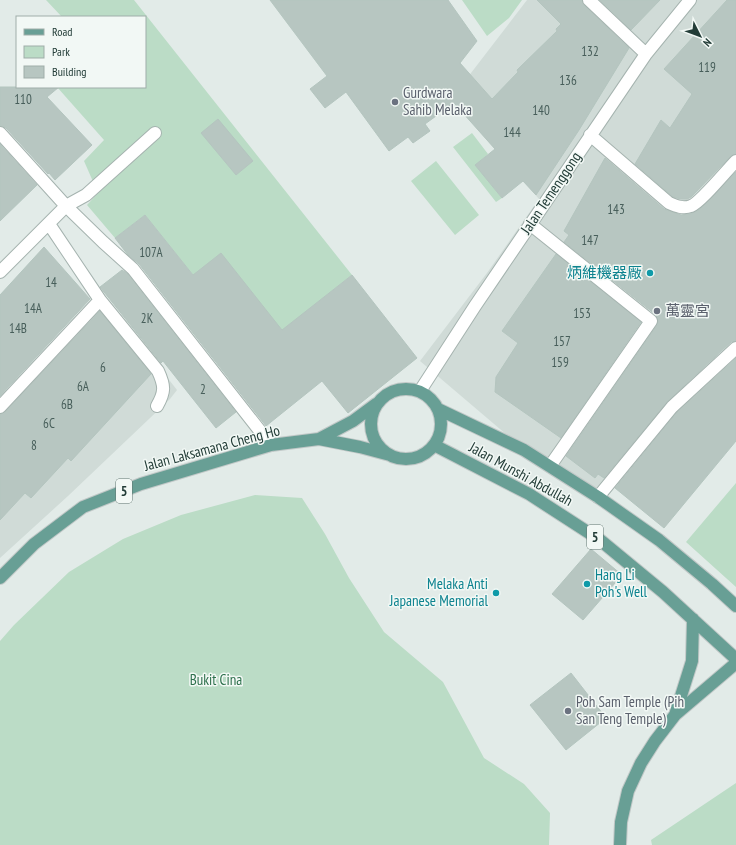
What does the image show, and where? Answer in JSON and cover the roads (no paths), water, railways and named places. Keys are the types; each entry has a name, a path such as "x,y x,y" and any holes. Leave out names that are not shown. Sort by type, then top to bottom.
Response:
{"main road":[{"name":"5","path":"378,403 384,396 392,391 411,388 428,395 434,401 438,409"},
{"name":"Jalan Laksamana Cheng Ho","path":"319,439 353,421 378,403"},
{"path":"378,403 372,414 371,426 374,438 380,448 390,455"},
{"name":"Jalan Munshi Abdullah","path":"438,409 524,450 598,497 659,540 736,606"},
{"path":"434,445 439,437 441,428 441,418 438,409"},
{"name":"Jalan Laksamana Cheng Ho","path":"0,578 34,544 83,508 141,484 271,445 319,439 360,446 390,455"},
{"name":"5","path":"390,455 401,459 414,458 425,454 434,445"},
{"name":"Jalan Munshi Abdullah","path":"434,445 529,494 600,540 693,619 736,659"},
{"path":"675,715 692,661 693,619"},
{"path":"620,845 621,822 628,791 644,758 675,715 736,663"}],"street":[{"path":"589,0 646,54"},
{"name":"Jalan Temenggong","path":"420,391 474,306 590,135 646,54 690,0"},
{"path":"0,272 66,206 86,195 155,132"},
{"path":"0,133 66,206 133,270 271,445"},
{"path":"590,135 669,203 680,208 691,206 700,199 736,161"},
{"path":"49,224 100,300 158,371 164,382 163,395 157,406"},
{"path":"530,224 651,322 550,466"},
{"path":"0,407 100,300"},
{"path":"598,497 672,407 736,348"}],"place":[{"name":"Gurdwara Sahib Melaka","path":"395,102"},
{"name":"炳維機器厰","path":"650,273"},
{"name":"萬靈宮","path":"657,311"},
{"name":"Hang Li Poh's Well","path":"587,584"},
{"name":"Melaka Anti Japanese Memorial","path":"496,593"},
{"name":"Poh Sam Temple (Pih San Teng Temple)","path":"568,711"}],"park label":[{"name":"Bukit Cina","path":"216,680"}]}
